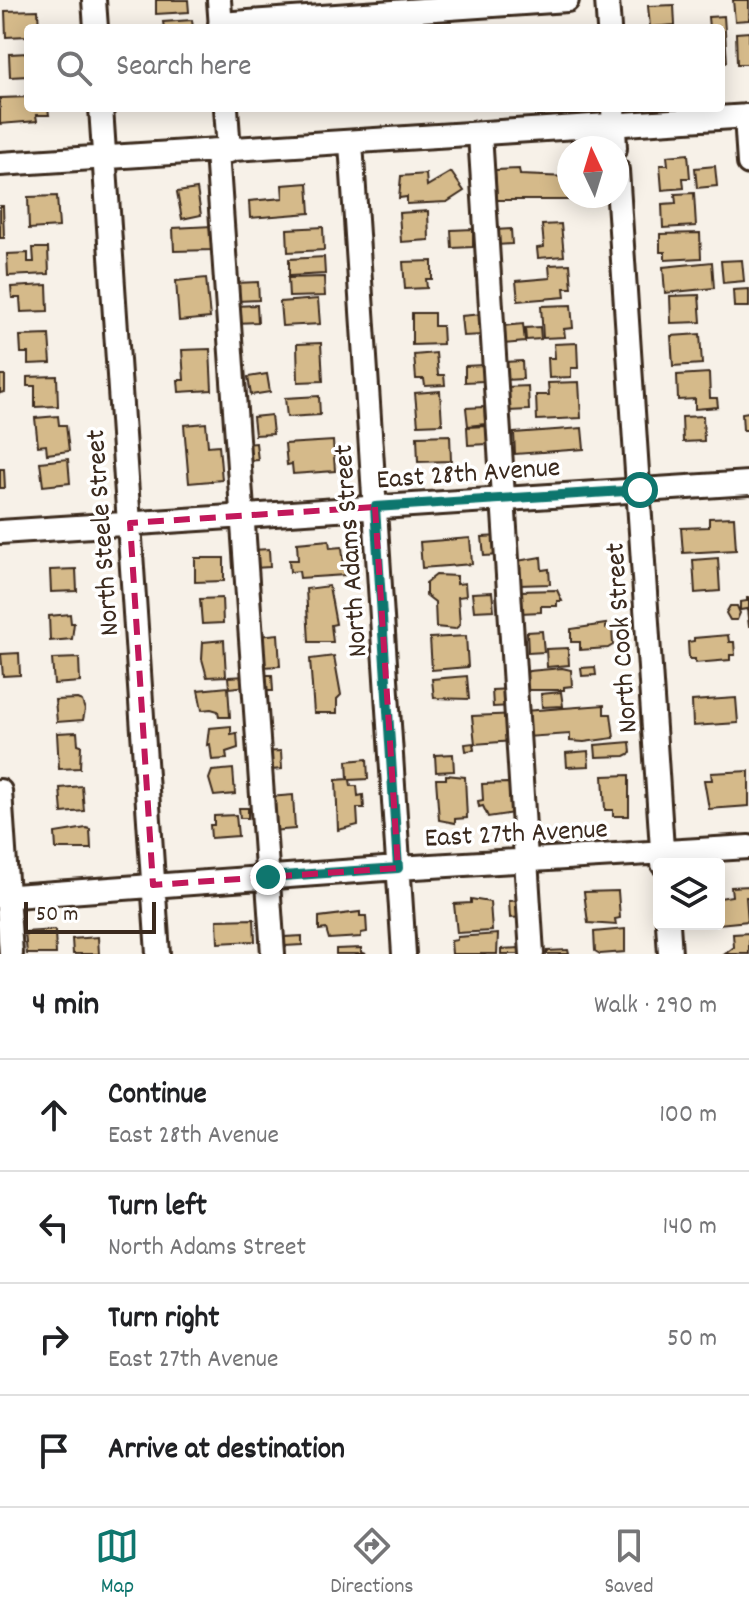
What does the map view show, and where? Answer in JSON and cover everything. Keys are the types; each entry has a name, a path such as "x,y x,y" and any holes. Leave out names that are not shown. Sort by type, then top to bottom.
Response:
{"street":[{"path":"94,0 96,24"},
{"path":"219,0 220,24"},
{"path":"247,24 567,0"},
{"path":"607,0 609,24"},
{"name":"North Steele Street","path":"101,112 158,954"},
{"path":"226,112 223,151 243,516 273,954"},
{"path":"0,164 614,127 747,116 749,163"},
{"path":"480,134 532,954"},
{"name":"North Adams Street","path":"351,143 404,954"},
{"name":"North Cook Street","path":"620,208 663,858"},
{"name":"East 28th Avenue","path":"0,532 749,483"},
{"path":"0,791 4,897 11,954"},
{"name":"East 27th Avenue","path":"663,858 749,847"},
{"name":"East 27th Avenue","path":"4,897 398,868 653,858"},
{"path":"668,930 670,954"}],"highlighted area":[{"path":"375,507 398,868 153,885 130,523"}],"building":[{"path":"156,0 188,0 189,12 156,14"},
{"path":"733,0 749,0 749,20 735,21"},
{"path":"674,5 675,24 650,24 648,6"},
{"path":"38,10 39,24 24,24 24,36 6,37 5,11"},
{"path":"724,16 725,24 709,24 708,17"},
{"path":"192,20 192,24 163,24"},
{"path":"749,32 749,64 737,64 736,33"},
{"path":"24,53 24,76 10,77 9,54"},
{"path":"24,97 24,112 49,112 49,115 36,115 37,121 0,124 0,98"},
{"path":"688,154 690,178 683,178 684,188 662,190 660,165 668,165 667,156"},
{"path":"715,166 717,186 697,188 695,168"},
{"path":"519,169 520,175 557,177 557,200 497,200 495,170"},
{"path":"451,172 464,191 447,202 407,204 407,197 399,198 401,176 426,174 427,186"},
{"path":"308,183 310,213 250,218 249,201 283,198 282,185"},
{"path":"197,189 201,215 182,219 177,192"},
{"path":"694,193 696,226 663,228 662,204 676,203 675,194"},
{"path":"57,196 59,227 29,229 28,197"},
{"path":"0,206 3,206 4,238 0,238"},
{"path":"428,211 429,240 401,242 399,213"},
{"path":"561,224 564,256 538,258 537,248 544,247 542,225"},
{"path":"212,226 213,250 174,251 173,228"},
{"path":"323,227 324,250 288,252 287,229"},
{"path":"473,229 473,247 452,248 451,230"},
{"path":"511,229 512,244 496,245 495,230"},
{"path":"700,233 701,258 665,260 665,252 660,252 660,234"},
{"path":"33,248 48,248 49,274 8,276 7,254 28,253 28,262 34,262"},
{"path":"324,257 325,274 289,276 289,259"},
{"path":"742,260 744,281 723,283 721,261"},
{"path":"432,261 432,279 426,279 427,288 405,289 403,262"},
{"path":"712,262 714,288 665,293 663,267"},
{"path":"570,264 572,288 564,288 565,297 518,301 516,281 550,278 549,265"},
{"path":"324,277 325,296 289,297 288,278"},
{"path":"206,278 210,318 179,321 176,281"},
{"path":"258,282 259,300 237,301 236,283"},
{"path":"47,285 48,311 21,312 20,298 12,298 11,287"},
{"path":"749,289 749,307 734,307 733,290"},
{"path":"699,295 701,322 671,323 670,296"},
{"path":"318,299 320,324 282,326 280,302"},
{"path":"257,305 258,322 236,323 235,306"},
{"path":"571,305 573,328 564,329 565,337 543,338 541,306"},
{"path":"412,313 434,313 434,326 442,326 443,344 412,345"},
{"path":"482,314 484,335 463,336 461,316"},
{"path":"523,324 525,342 504,344 502,326"},
{"path":"540,327 541,339 526,340 525,328"},
{"path":"700,334 702,364 673,366 671,336"},
{"path":"49,335 51,363 28,364 28,353 21,353 20,336"},
{"path":"321,343 323,381 298,382 297,344"},
{"path":"577,343 578,368 571,368 571,377 549,378 548,358 555,358 554,344"},
{"path":"210,349 212,390 179,392 178,380 184,380 182,350"},
{"path":"436,353 438,375 444,375 445,385 425,386 424,379 416,379 414,355"},
{"path":"522,361 523,379 505,380 504,362"},
{"path":"483,365 483,381 465,382 465,366"},
{"path":"709,373 710,398 717,398 718,407 695,409 695,399 678,400 677,375"},
{"path":"267,374 270,392 251,395 248,377"},
{"path":"0,375 5,375 5,392 0,393"},
{"path":"57,376 58,406 35,407 35,386 27,386 27,377"},
{"path":"579,382 581,418 537,420 536,395 549,395 548,383"},
{"path":"528,386 529,410 508,411 506,387"},
{"path":"440,391 442,424 418,425 415,393"},
{"path":"319,396 320,415 287,417 285,398"},
{"path":"484,407 485,424 468,426 466,408"},
{"path":"749,412 749,430 743,430 742,413"},
{"path":"271,415 273,434 255,435 253,417"},
{"path":"58,416 59,425 66,425 69,451 47,454 46,445 38,446 35,418"},
{"path":"703,416 704,441 683,442 682,417"},
{"path":"206,423 208,446 219,445 222,480 189,483 184,425"},
{"path":"487,426 488,444 468,445 467,427"},
{"path":"582,428 584,449 515,454 514,433"},
{"path":"450,435 451,461 418,462 417,436"},
{"path":"333,441 335,471 293,474 292,464 287,465 285,444"},
{"path":"256,443 258,460 245,461 244,444"},
{"path":"68,459 70,483 43,486 40,462"},
{"path":"0,469 4,469 5,488 0,488"},
{"path":"734,517 736,550 683,553 681,528 709,527 709,518"},
{"path":"500,536 501,555 484,556 482,537"},
{"path":"470,538 472,564 422,568 420,542"},
{"path":"329,540 330,548 342,547 345,575 300,578 299,571 290,572 289,560 298,560 297,543"},
{"path":"269,549 270,567 254,568 253,550"},
{"path":"541,557 542,570 549,569 550,584 519,585 517,561"},
{"path":"195,558 224,558 224,581 195,582"},
{"path":"718,558 720,591 695,593 693,560"},
{"path":"76,569 77,591 51,592 50,570"},
{"path":"436,575 457,576 457,584 465,583 466,596 458,597 460,625 455,629 436,627 435,602 426,595 426,583"},
{"path":"329,586 336,624 331,625 333,642 309,642 306,589"},
{"path":"557,590 562,601 557,601 557,606 541,606 541,612 520,613 519,591"},
{"path":"492,592 494,610 474,611 472,593"},
{"path":"222,598 223,623 202,624 200,599"},
{"path":"747,598 749,627 747,609 740,610 740,602 747,601"},
{"path":"730,606 737,606 740,613 737,620 730,620 726,613"},
{"path":"70,614 71,623 74,623 72,639 50,641 49,616"},
{"path":"606,624 606,628 612,627 613,645 608,648 580,650 580,642 571,642 571,629"},
{"path":"542,631 544,652 528,653 527,632"},
{"path":"278,634 280,666 262,667 259,636"},
{"path":"728,635 729,642 734,642 735,655 730,655 730,660 695,663 695,659 689,659 688,642 694,641 694,638"},
{"path":"466,636 468,667 432,670 430,638"},
{"path":"224,640 226,676 207,677 202,659 203,642"},
{"path":"568,648 569,665 547,667 546,649"},
{"path":"19,653 20,675 3,676 1,654"},
{"path":"334,656 341,695 337,699 337,713 314,713 310,659"},
{"path":"79,658 80,682 54,684 52,659"},
{"path":"595,667 596,675 582,676 581,668"},
{"path":"562,668 571,670 572,686 564,687 564,690 527,690 525,673"},
{"path":"266,675 272,675 273,691 267,691"},
{"path":"247,676 248,686 229,688 228,677"},
{"path":"467,676 469,699 434,698 432,679"},
{"path":"228,687 230,717 219,717 218,711 211,709 202,710 198,690"},
{"path":"511,689 512,706 493,707 492,690"},
{"path":"561,692 563,706 542,707 541,694"},
{"path":"736,698 738,723 693,726 692,701"},
{"path":"55,700 82,701 85,710 83,720 57,722"},
{"path":"604,705 604,714 611,714 614,738 584,742 570,741 570,734 526,737 524,711"},
{"path":"517,714 513,741 475,744 472,716"},
{"path":"231,726 231,734 237,733 238,748 226,752 227,759 212,760 210,744 207,745 209,728"},
{"path":"77,732 78,744 81,745 80,768 59,769 57,733"},
{"path":"630,742 631,753 625,756 596,757 595,745"},
{"path":"473,743 474,750 466,751 465,744"},
{"path":"281,751 282,769 261,771 260,752"},
{"path":"588,751 589,766 567,767 566,753"},
{"path":"453,754 454,771 436,772 435,755"},
{"path":"367,759 368,779 350,780 351,786 357,786 358,796 363,795 364,808 357,808 358,825 338,830 336,780 348,779 347,761"},
{"path":"233,769 235,794 214,796 209,779 212,771"},
{"path":"749,771 749,806 709,809 704,780 712,780 711,773"},
{"path":"446,775 465,777 467,818 455,819 455,823 439,820 436,779 446,779"},
{"path":"629,775 629,816 613,816 613,810 605,810 603,776"},
{"path":"482,784 518,784 520,812 488,817 483,806 479,807 478,801 483,800"},
{"path":"82,786 84,811 62,813 60,788"},
{"path":"293,795 295,829 271,831 269,797"},
{"path":"239,808 248,808 248,818 240,818"},
{"path":"236,815 238,836 211,838 210,825 214,825 214,816"},
{"path":"90,829 91,849 56,849 55,833"},
{"path":"749,886 749,897 746,897 748,921 725,923 725,897 732,896 731,887"},
{"path":"618,891 620,918 615,919 616,925 588,923 584,892"},
{"path":"471,899 490,902 492,931 457,933 454,904 471,903"},
{"path":"525,900 526,917 510,918 509,901"},
{"path":"360,912 360,916 366,916 367,932 361,933 361,937 329,939 326,929 319,930 319,917"},
{"path":"254,919 255,941 218,943 217,920"},
{"path":"625,929 625,952 600,954 595,951 594,932"},
{"path":"55,930 56,954 27,954 25,932"},
{"path":"749,933 749,954 725,954 734,947 733,934"},
{"path":"498,934 497,954 452,954 451,941 457,940 457,937"},
{"path":"302,936 302,945 285,946 284,937"},
{"path":"98,937 99,954 73,954 72,939"},
{"path":"361,948 361,952 366,954 336,954 336,949"},
{"path":"520,948 521,954 501,954 501,949"},
{"path":"568,950 569,954 547,954 547,951"}],"route":[{"path":"268,877 398,868 375,507 640,490"}]}
